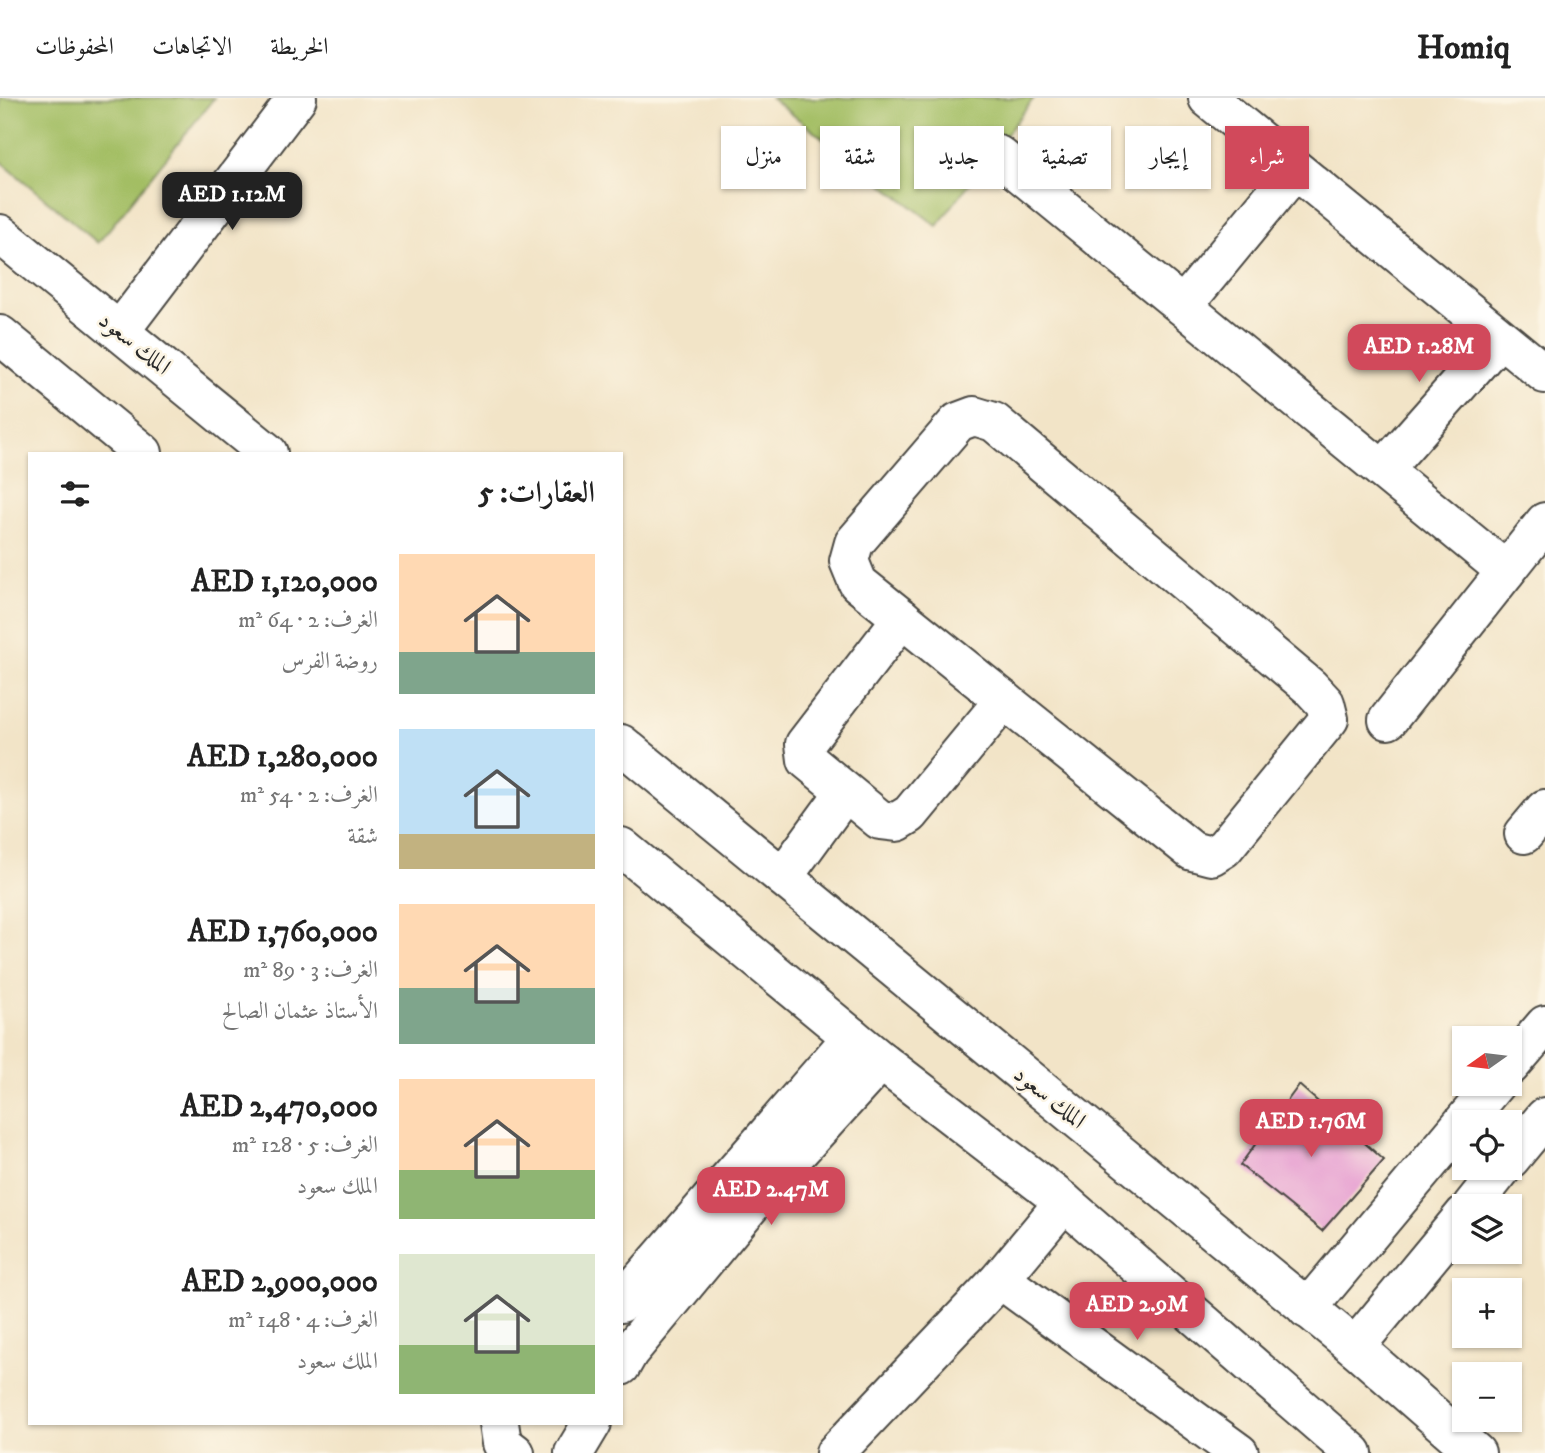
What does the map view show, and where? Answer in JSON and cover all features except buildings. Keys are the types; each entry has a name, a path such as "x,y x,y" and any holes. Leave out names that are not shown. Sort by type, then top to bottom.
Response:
{"street":[{"path":"120,331 297,98"},
{"path":"1208,98 1242,126"},
{"path":"1004,160 1506,571"},
{"path":"1309,181 1545,374"},
{"path":"1183,306 1279,189"},
{"name":"الملك سعود","path":"0,234 267,452"},
{"path":"0,335 143,452"},
{"path":"1383,470 1500,338"},
{"path":"974,416 994,422 1310,687 1325,703 1329,719 1224,848 1211,856 1192,851 1004,700 858,583 849,561 854,543 958,422 974,416"},
{"path":"1388,720 1545,522"},
{"path":"902,618 813,730 805,744 807,760 845,792 880,820 897,822 910,814 1004,700"},
{"name":"الملك سعود","path":"623,746 1355,1347 1476,1453"},
{"path":"783,877 845,792"},
{"path":"627,863 1064,1202 1351,1452"},
{"path":"1522,1052 1545,1025"},
{"path":"623,1301 852,1037"},
{"path":"623,1362 765,1188 881,1061"},
{"path":"1307,1309 1485,1096"},
{"path":"1522,1145 1545,1117"},
{"path":"1482,1194 1493,1180"},
{"path":"835,1453 1000,1279 1064,1202"},
{"path":"1355,1347 1452,1230"},
{"path":"1000,1279 1239,1453"},
{"path":"499,1425 502,1443 515,1453"},
{"path":"574,1453 591,1425"}],"green space":[{"path":"0,98 214,98 98,243 0,161"},
{"path":"771,98 1034,98 1004,138 1004,126 914,126 914,189 965,189 937,226 889,189 900,189 900,126 820,126 820,136"}]}
